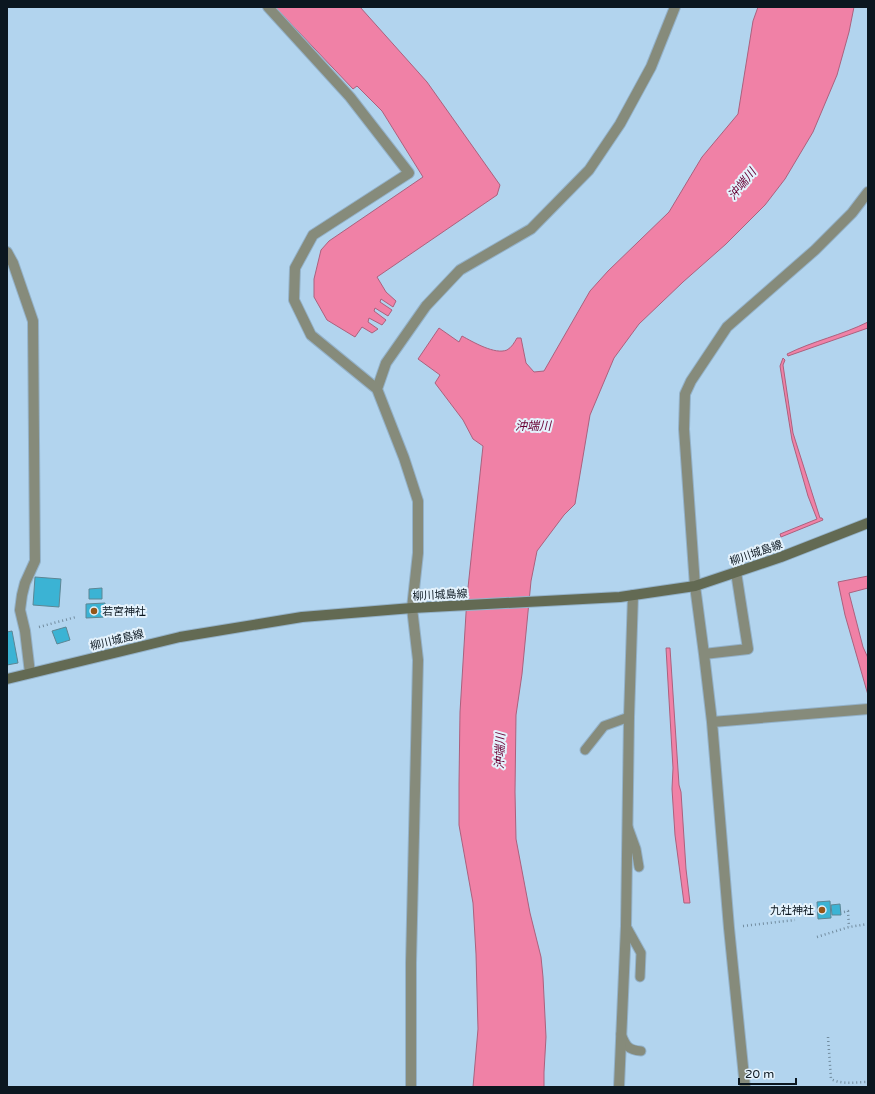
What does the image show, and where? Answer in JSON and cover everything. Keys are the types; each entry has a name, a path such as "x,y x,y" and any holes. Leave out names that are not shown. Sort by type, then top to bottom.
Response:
{"main road":[{"name":"柳川城島線","path":"7,679 180,637 302,617 412,608 620,597 696,586 781,558 868,522"}],"street":[{"path":"268,7 350,97 409,173 313,235 295,268 294,300 311,335 377,389 404,458 418,501 418,553 412,608 418,660 411,963 411,1087"},
{"path":"377,389 386,363 426,306 460,270 531,229 589,170 620,124 651,68 675,7"},
{"path":"746,1087 729,928 712,722 696,586 684,429 685,394 691,381 728,327 815,250 852,213 868,192"},
{"path":"7,252 13,263 33,321 35,562 25,583 20,610 25,632 30,673"},
{"path":"704,654 748,649 736,572"},
{"path":"619,1087 626,926 629,717 633,595"},
{"path":"712,722 868,709"}],"lane":[{"path":"585,750 604,726 629,717"},
{"path":"628,826 636,849 639,866"},
{"path":"626,926 641,953 640,977"},
{"path":"621,1033 625,1044 634,1050 641,1051"}],"path":[{"path":"25,632 76,617"},
{"path":"844,912 848,912 849,927"},
{"path":"729,928 795,920"},
{"path":"817,937 849,927 868,924"},
{"path":"828,1037 831,1079 844,1083 868,1082"}],"water":[{"path":"275,7 360,7 427,82 500,185 497,195 377,277 386,292 396,301 393,307 381,299 380,302 392,310 388,316 375,308 374,311 386,320 382,325 369,318 368,322 378,329 372,333 362,327 355,337 327,320 314,297 314,279 321,250 329,241 423,177 382,111 357,86 353,89"},
{"name":"沖端川","path":"758,7 854,7 849,32 837,75 813,132 785,179 765,205 726,244 639,324 614,358 590,415 575,504 564,515 537,551 531,581 522,674 516,715 515,792 516,839 530,913 541,957 543,977 546,1037 544,1087 473,1087 478,1029 476,954 473,903 459,825 460,712 467,597 483,446 473,439 463,420 435,383 440,375 418,359 439,328 459,342 462,336 496,351 507,350 512,346 517,338 521,338 526,363 534,372 544,371 590,291 608,271 669,212 702,157 738,114 753,21"},
{"path":"868,322 868,328 788,356 787,354 807,345 848,331"},
{"path":"783,358 785,360 783,365 793,433 820,518 823,520 781,537 780,534 817,519 808,496 792,440 780,366"},
{"path":"868,576 868,588 849,593 863,647 868,658 868,695 845,615 838,582"},
{"path":"666,648 670,648 679,785 681,792 686,869 690,903 684,903 675,835 672,789 673,768"}],"building":[{"path":"35,577 61,579 59,607 33,605"},
{"path":"102,588 102,599 89,599 89,589"},
{"path":"105,603 106,617 86,618 86,604"},
{"path":"66,627 70,640 57,644 52,631"},
{"path":"12,631 18,663 7,665 7,632"},
{"path":"830,901 831,918 818,919 817,902"},
{"path":"840,904 841,915 832,915 831,905"}],"place":[{"name":"若宮神社","path":"94,611"},
{"name":"九社神社","path":"822,910"}]}
